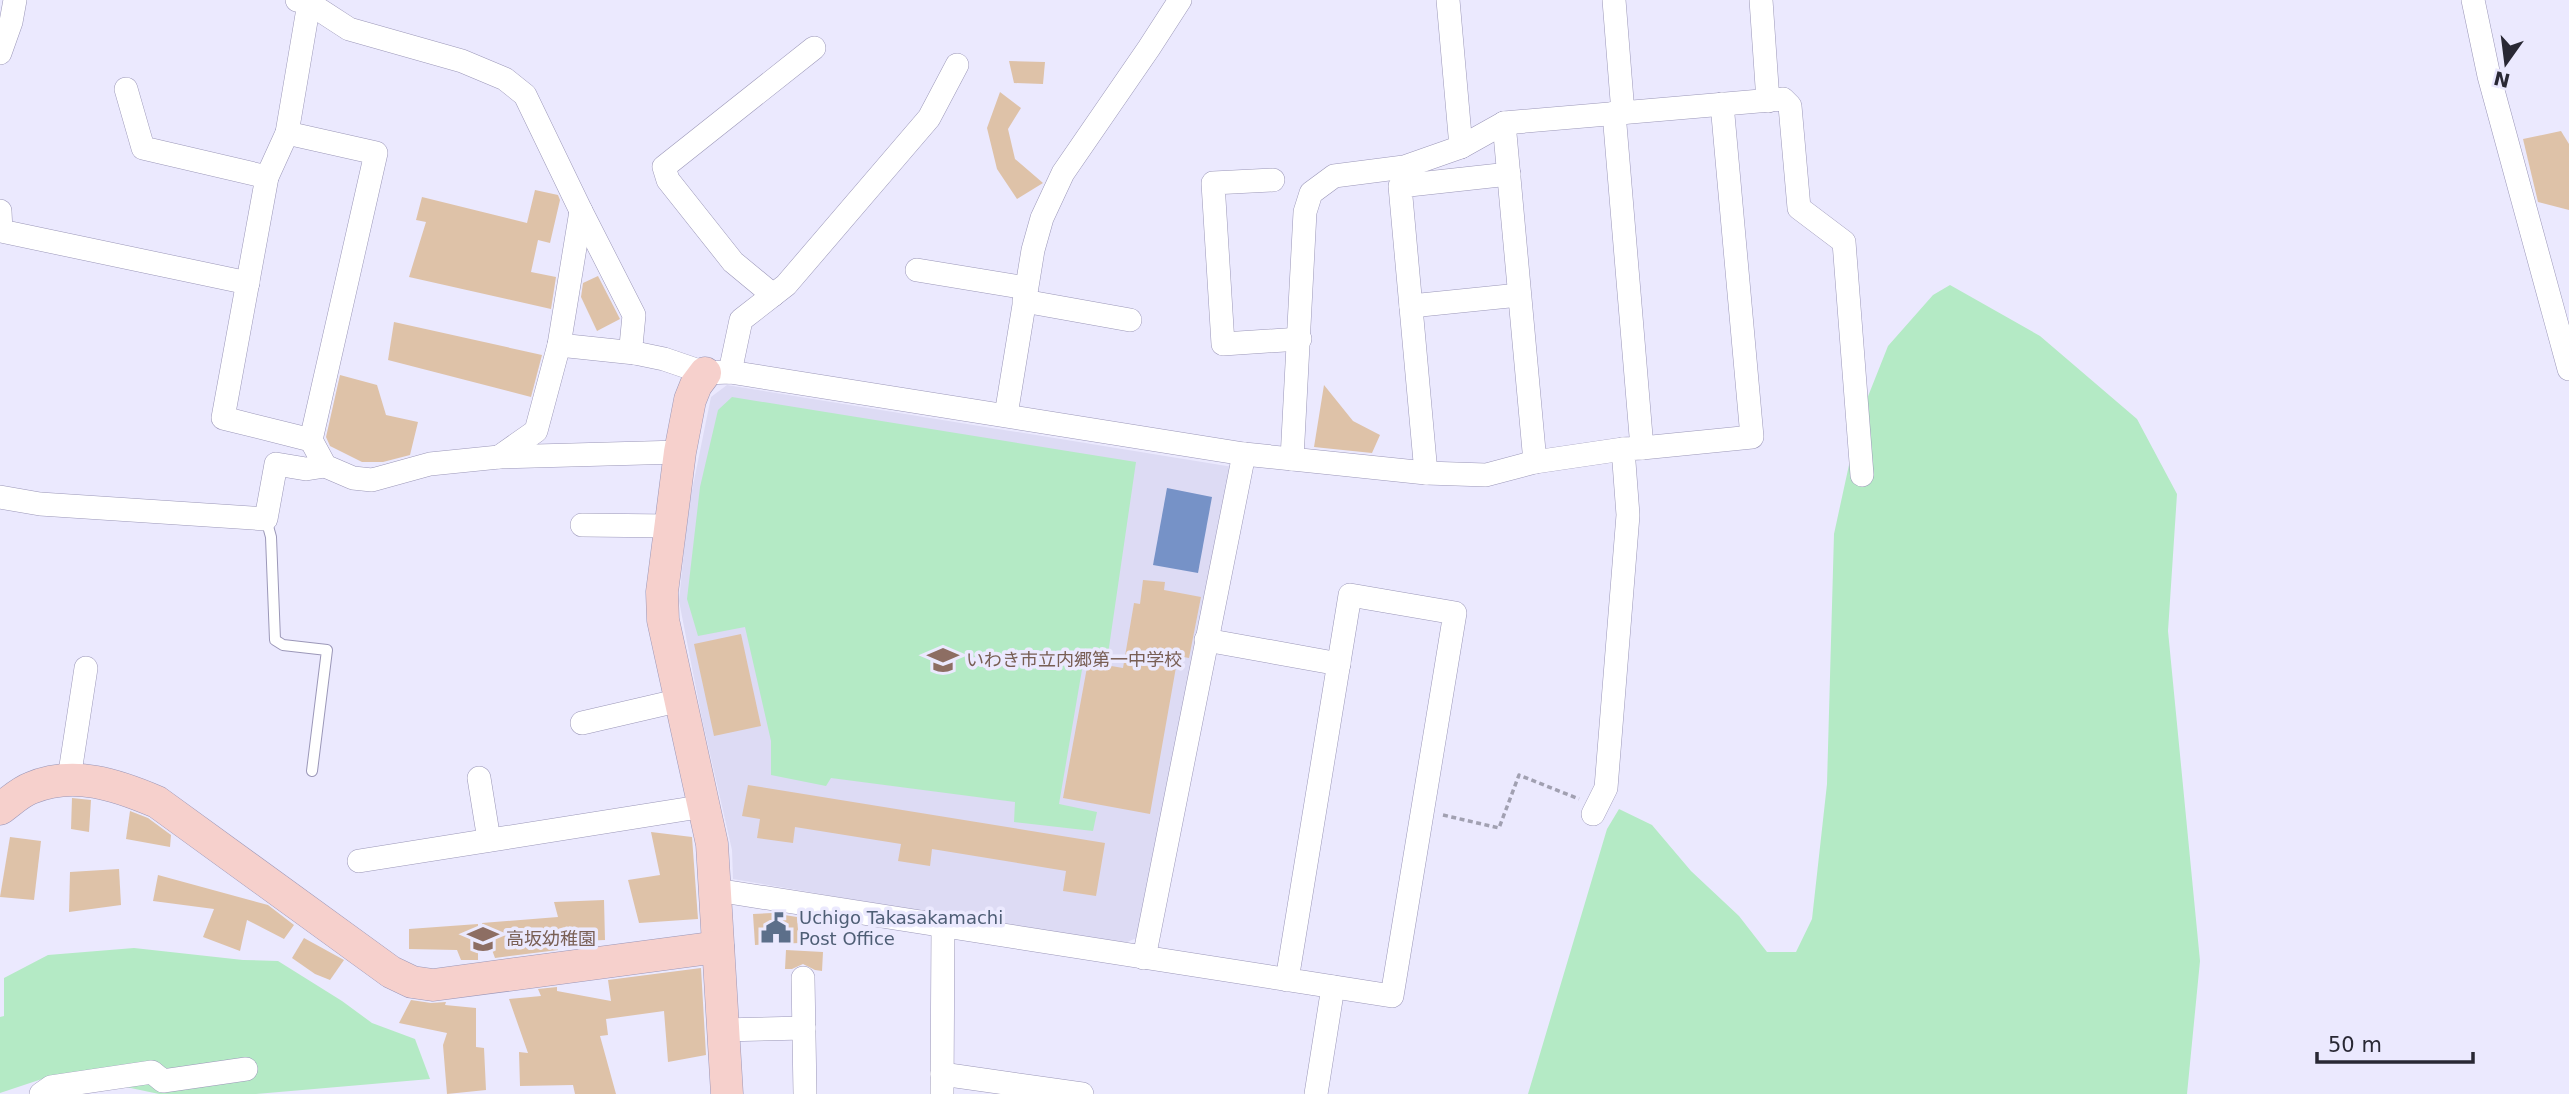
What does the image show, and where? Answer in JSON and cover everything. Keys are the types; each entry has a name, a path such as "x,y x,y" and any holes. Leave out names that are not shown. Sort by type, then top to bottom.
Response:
{"street":[{"path":"0,53 11,22 15,0"},
{"path":"1006,415 1025,295 1042,218 1063,173 1180,0"},
{"path":"1448,0 1461,147"},
{"path":"1595,810 1605,788 1633,449 1614,0"},
{"path":"1760,0 1768,100"},
{"path":"2473,0 2489,76 2569,369"},
{"path":"311,440 222,418 267,177 287,133 303,2 349,29 462,61 505,79 525,94 634,315 631,346 635,353"},
{"path":"773,295 733,262 668,180 664,167 814,48"},
{"path":"727,1094 712,844 663,620 662,592 680,452 690,400 696,385 717,373 741,320 786,285 929,118 957,65"},
{"path":"126,89 143,148 267,177"},
{"path":"1292,459 1305,212 1311,193 1334,176 1404,167 1461,147 1504,122 1783,99 1790,106 1799,208 1844,242 1862,475"},
{"path":"559,345 635,353 717,373 1006,415 1244,454 1426,473 1486,475 1535,462 1752,437 1721,104"},
{"path":"1504,122 1535,462"},
{"path":"287,133 376,153 311,440 325,466"},
{"path":"1426,473 1400,186 1508,174"},
{"path":"1273,180 1213,183 1223,344 1300,339"},
{"path":"0,211 1,231 247,283"},
{"path":"499,457 536,431 559,345 581,211"},
{"path":"917,270 1130,320"},
{"path":"1411,306 1519,295"},
{"path":"0,497 40,504 266,519 275,464 306,469 325,466 352,478 372,480 430,464 499,457 680,452"},
{"path":"1144,958 1244,454"},
{"path":"582,525 670,527"},
{"path":"716,890 1144,958 1287,980 1392,996 1455,612 1350,595 1287,980"},
{"path":"1206,640 1339,664"},
{"path":"69,779 86,668"},
{"path":"582,723 681,700"},
{"path":"479,778 489,840"},
{"path":"0,809 29,789 52,781 69,779 106,783 157,802 391,972 412,982 433,985 718,947"},
{"path":"359,861 705,806"},
{"path":"943,925 942,1084 1082,1094"},
{"path":"803,978 805,1094"},
{"path":"1316,1094 1333,987"},
{"path":"722,1030 804,1028"},
{"path":"41,1094 51,1087 152,1072 163,1081 246,1069"}],"lane":[{"path":"266,519 271,537 275,640 283,645 327,650 312,771"}],"path":[{"path":"1423,811 1499,828 1519,775 1595,810"}],"shaded area":[{"name":"いわき市立内郷第一中学校","path":"727,385 1233,467 1139,937 1120,945 733,879 732,850 679,601 688,510 711,397"}],"green space":[{"path":"1950,285 2040,336 2137,419 2177,494 2168,631 2200,961 2187,1094 1528,1094 1607,829 1619,809 1652,825 1691,871 1739,916 1767,952 1796,952 1812,919 1827,784 1834,534 1859,419 1888,346 1933,295"},
{"path":"732,397 1136,462 1107,661 1084,658 1059,804 1097,812 1093,831 1014,822 1015,802 831,778 826,786 771,775 771,741 745,627 698,636 687,599 700,487 718,410"},
{"path":"134,948 243,960 278,961 372,1023 415,1039 430,1079 256,1094 159,1094 74,1076 42,1079 0,1093 0,1017 4,1016 4,978 48,955"}],"water":[{"path":"1167,488 1212,497 1198,573 1153,565"}],"building":[{"path":"1009,61 1045,62 1043,84 1014,83"},
{"path":"1000,92 1021,108 1008,129 1015,159 1043,183 1017,199 997,169 987,128"},
{"path":"2561,131 2569,144 2569,210 2538,202 2523,139"},
{"path":"535,190 558,195 560,200 550,243 538,240 531,272 556,277 551,309 409,277 426,222 416,220 422,197 527,223"},
{"path":"598,276 620,319 597,331 581,297 583,283"},
{"path":"394,322 542,355 531,397 388,360"},
{"path":"340,375 377,385 386,415 418,422 410,455 383,462 362,462 330,446 326,437"},
{"path":"1324,385 1353,421 1380,435 1372,453 1314,447"},
{"path":"1143,580 1165,582 1164,590 1201,597 1189,658 1178,656 1150,814 1063,798 1088,662 1123,668 1134,603 1140,604"},
{"path":"741,634 761,726 714,736 694,644"},
{"path":"748,785 1105,843 1096,896 1063,891 1066,871 932,849 930,866 898,861 901,844 795,827 793,843 757,838 760,819 742,816"},
{"path":"72,798 91,800 89,832 71,829"},
{"path":"130,811 148,818 171,835 170,847 126,839"},
{"path":"651,832 692,837 698,919 639,923 628,880 660,875"},
{"path":"10,837 41,841 34,900 0,897"},
{"path":"119,869 121,905 69,912 70,872"},
{"path":"158,875 268,905 294,925 284,939 247,920 240,951 203,937 214,909 153,901"},
{"path":"604,900 605,940 557,942 558,950 495,958 482,923 558,917 554,902"},
{"path":"772,913 797,917 799,943 755,945 753,914"},
{"path":"478,924 478,960 461,960 457,950 409,949 409,929"},
{"path":"304,938 344,960 330,980 315,974 292,958"},
{"path":"786,950 823,952 822,971 803,964 785,969"},
{"path":"701,968 706,1055 668,1062 664,1011 606,1019 608,1035 600,1036 616,1094 575,1094 573,1085 520,1086 519,1052 528,1053 509,999 541,996 538,989 557,987 557,991 611,1001 608,980"},
{"path":"411,1000 446,1002 445,1005 476,1008 476,1047 484,1048 486,1090 447,1094 443,1045 447,1033 399,1023"}],"place":[{"name":"いわき市立内郷第一中学校","path":"943,660"},
{"name":"Uchigo Takasakamachi Post Office","path":"776,928"},
{"name":"高坂幼稚園","path":"483,939"}]}
